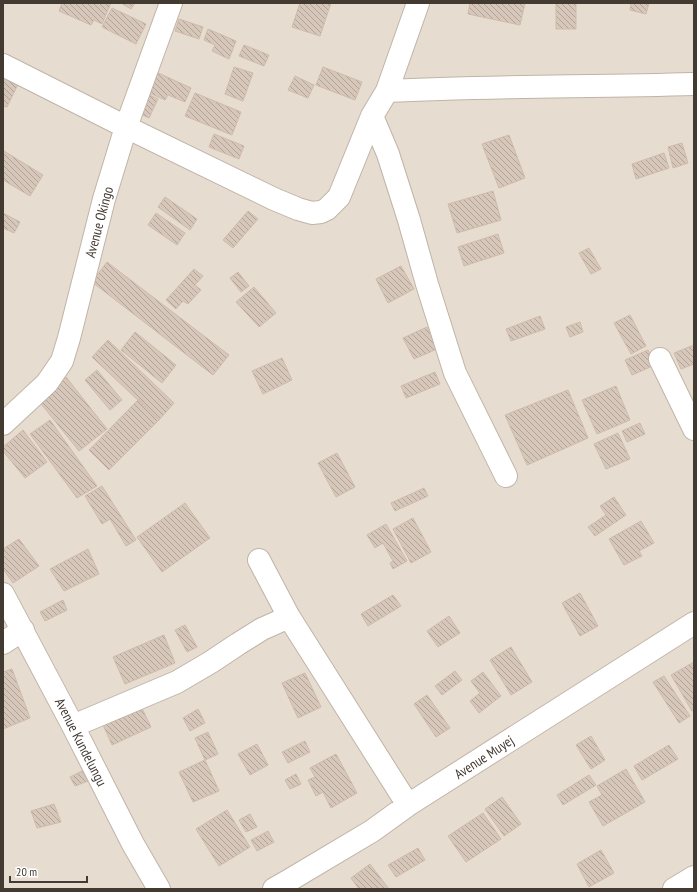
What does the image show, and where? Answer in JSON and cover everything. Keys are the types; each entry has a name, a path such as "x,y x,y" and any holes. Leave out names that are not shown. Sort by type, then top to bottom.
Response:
{"street":[{"name":"Avenue Okingo","path":"3,424 47,382 62,361 104,199 126,127 171,3"},
{"path":"3,65 274,200 312,213 321,212 327,209 339,196 372,116 387,91 418,3"},
{"path":"387,91 443,88 694,84"},
{"path":"372,116 388,154 455,373 506,476"},
{"path":"660,359 694,429"},
{"path":"259,560 289,617 408,806"},
{"name":"Avenue Kundelungu","path":"3,594 73,726 133,844 159,889"},
{"path":"73,726 177,682 262,629 289,617"},
{"name":"Avenue Muyej","path":"274,889 372,831 408,806 694,623"},
{"path":"3,643 22,630"},
{"path":"674,889 694,877"}],"shaded area":[{"path":"3,3 694,3 694,889 3,889"}],"building":[{"path":"62,3 111,3 102,24 94,20 91,25 59,11"},
{"path":"121,3 135,3 131,9"},
{"path":"300,3 331,3 320,36 292,27"},
{"path":"470,3 525,3 520,25 468,14"},
{"path":"556,3 576,3 576,29 556,29"},
{"path":"631,3 649,3 646,14 630,10"},
{"path":"112,8 146,24 136,44 102,27"},
{"path":"179,19 203,27 199,39 175,31"},
{"path":"208,29 236,41 229,59 212,51 215,45 204,40"},
{"path":"244,45 269,55 264,66 239,56"},
{"path":"234,67 253,73 243,101 225,94"},
{"path":"323,67 362,82 355,100 316,85"},
{"path":"3,68 21,78 7,107 3,106"},
{"path":"154,71 191,88 185,102 168,95 165,100 145,91"},
{"path":"295,76 314,85 308,98 288,90"},
{"path":"145,93 158,99 149,118 136,112"},
{"path":"195,93 241,112 232,135 185,116"},
{"path":"214,134 244,146 239,159 209,147"},
{"path":"509,135 525,178 499,188 482,144"},
{"path":"682,143 688,163 673,168 668,147"},
{"path":"4,151 43,175 30,196 3,180"},
{"path":"664,153 669,168 636,179 632,164"},
{"path":"493,191 501,220 457,233 448,204"},
{"path":"165,197 197,219 190,230 158,207"},
{"path":"248,211 258,219 233,248 223,240"},
{"path":"3,213 20,222 14,233 3,228"},
{"path":"156,213 185,233 177,245 148,225"},
{"path":"498,234 504,253 464,266 458,247"},
{"path":"589,248 601,269 591,274 579,253"},
{"path":"107,262 229,355 213,375 92,282"},
{"path":"401,266 414,289 388,303 376,279"},
{"path":"194,269 203,276 195,285 201,290 188,304 183,301 176,309 166,300"},
{"path":"238,272 249,286 241,292 230,278"},
{"path":"254,287 276,313 259,327 236,302"},
{"path":"630,315 646,346 631,354 614,323"},
{"path":"540,316 545,329 511,341 506,329"},
{"path":"580,322 583,332 570,337 566,327"},
{"path":"427,327 437,349 414,359 403,338"},
{"path":"135,332 176,365 162,383 121,350"},
{"path":"108,340 174,403 159,420 92,357"},
{"path":"694,345 694,364 681,369 674,353"},
{"path":"648,350 655,365 632,375 625,360"},
{"path":"282,358 292,380 263,394 252,371"},
{"path":"97,370 122,400 110,410 85,380"},
{"path":"435,372 440,384 406,398 401,386"},
{"path":"66,377 107,429 79,451 38,400"},
{"path":"616,386 630,420 597,434 582,400"},
{"path":"568,390 588,438 527,465 505,415"},
{"path":"139,399 159,420 109,470 89,450"},
{"path":"50,420 97,486 77,498 30,434"},
{"path":"640,423 645,434 627,442 622,431"},
{"path":"23,430 47,462 25,478 3,451 3,447"},
{"path":"618,433 630,459 606,469 594,444"},
{"path":"337,453 355,487 336,497 318,463"},
{"path":"102,486 136,540 126,546 110,519 102,524 85,496"},
{"path":"424,488 428,496 395,511 391,503"},
{"path":"614,497 626,515 595,536 588,527 606,515 600,506"},
{"path":"185,503 210,538 162,572 137,537"},
{"path":"413,518 431,552 411,563 393,529"},
{"path":"641,521 654,543 639,551 642,556 624,565 609,539"},
{"path":"386,524 407,561 393,569 390,563 393,561 383,543 375,548 367,535"},
{"path":"19,539 39,566 13,583 3,569 3,549"},
{"path":"88,549 99,574 64,591 50,569"},
{"path":"580,593 598,626 580,636 562,603"},
{"path":"393,595 401,606 368,626 361,614"},
{"path":"63,600 67,610 45,621 40,612"},
{"path":"449,616 460,633 438,647 427,631"},
{"path":"185,625 197,647 187,652 175,630"},
{"path":"164,635 175,663 125,684 113,657"},
{"path":"511,647 532,682 511,695 490,660"},
{"path":"694,662 694,710 692,711 671,675"},
{"path":"12,669 30,718 3,729 3,672"},
{"path":"455,671 462,680 442,695 435,686"},
{"path":"483,672 501,696 479,713 470,701 480,693 471,681"},
{"path":"305,673 321,707 298,718 282,683"},
{"path":"664,676 690,716 679,723 653,682"},
{"path":"427,695 450,728 436,737 414,704"},
{"path":"138,700 151,727 112,745 100,718"},
{"path":"198,709 205,723 190,731 183,718"},
{"path":"208,732 218,754 205,760 195,738"},
{"path":"591,736 605,760 591,769 576,745"},
{"path":"305,741 310,752 288,763 282,752"},
{"path":"257,744 268,765 250,775 238,754"},
{"path":"669,745 678,759 642,780 634,766"},
{"path":"336,754 357,793 331,808 323,792 316,796 308,780 315,777 310,768"},
{"path":"205,760 219,791 193,802 179,772"},
{"path":"626,769 645,802 603,826 589,802 602,795 597,786"},
{"path":"82,771 88,781 75,786 70,777"},
{"path":"296,774 301,784 290,789 285,780"},
{"path":"589,775 596,785 563,805 557,795"},
{"path":"502,797 521,824 504,836 485,809"},
{"path":"54,804 61,822 37,828 31,811"},
{"path":"227,810 250,847 219,866 196,829"},
{"path":"483,813 501,839 466,862 448,836"},
{"path":"250,814 257,827 246,832 239,820"},
{"path":"268,831 274,842 257,851 251,840"},
{"path":"418,848 425,860 396,877 388,865"},
{"path":"601,850 614,873 589,887 577,864"},
{"path":"370,864 389,889 359,889 351,878"}]}
